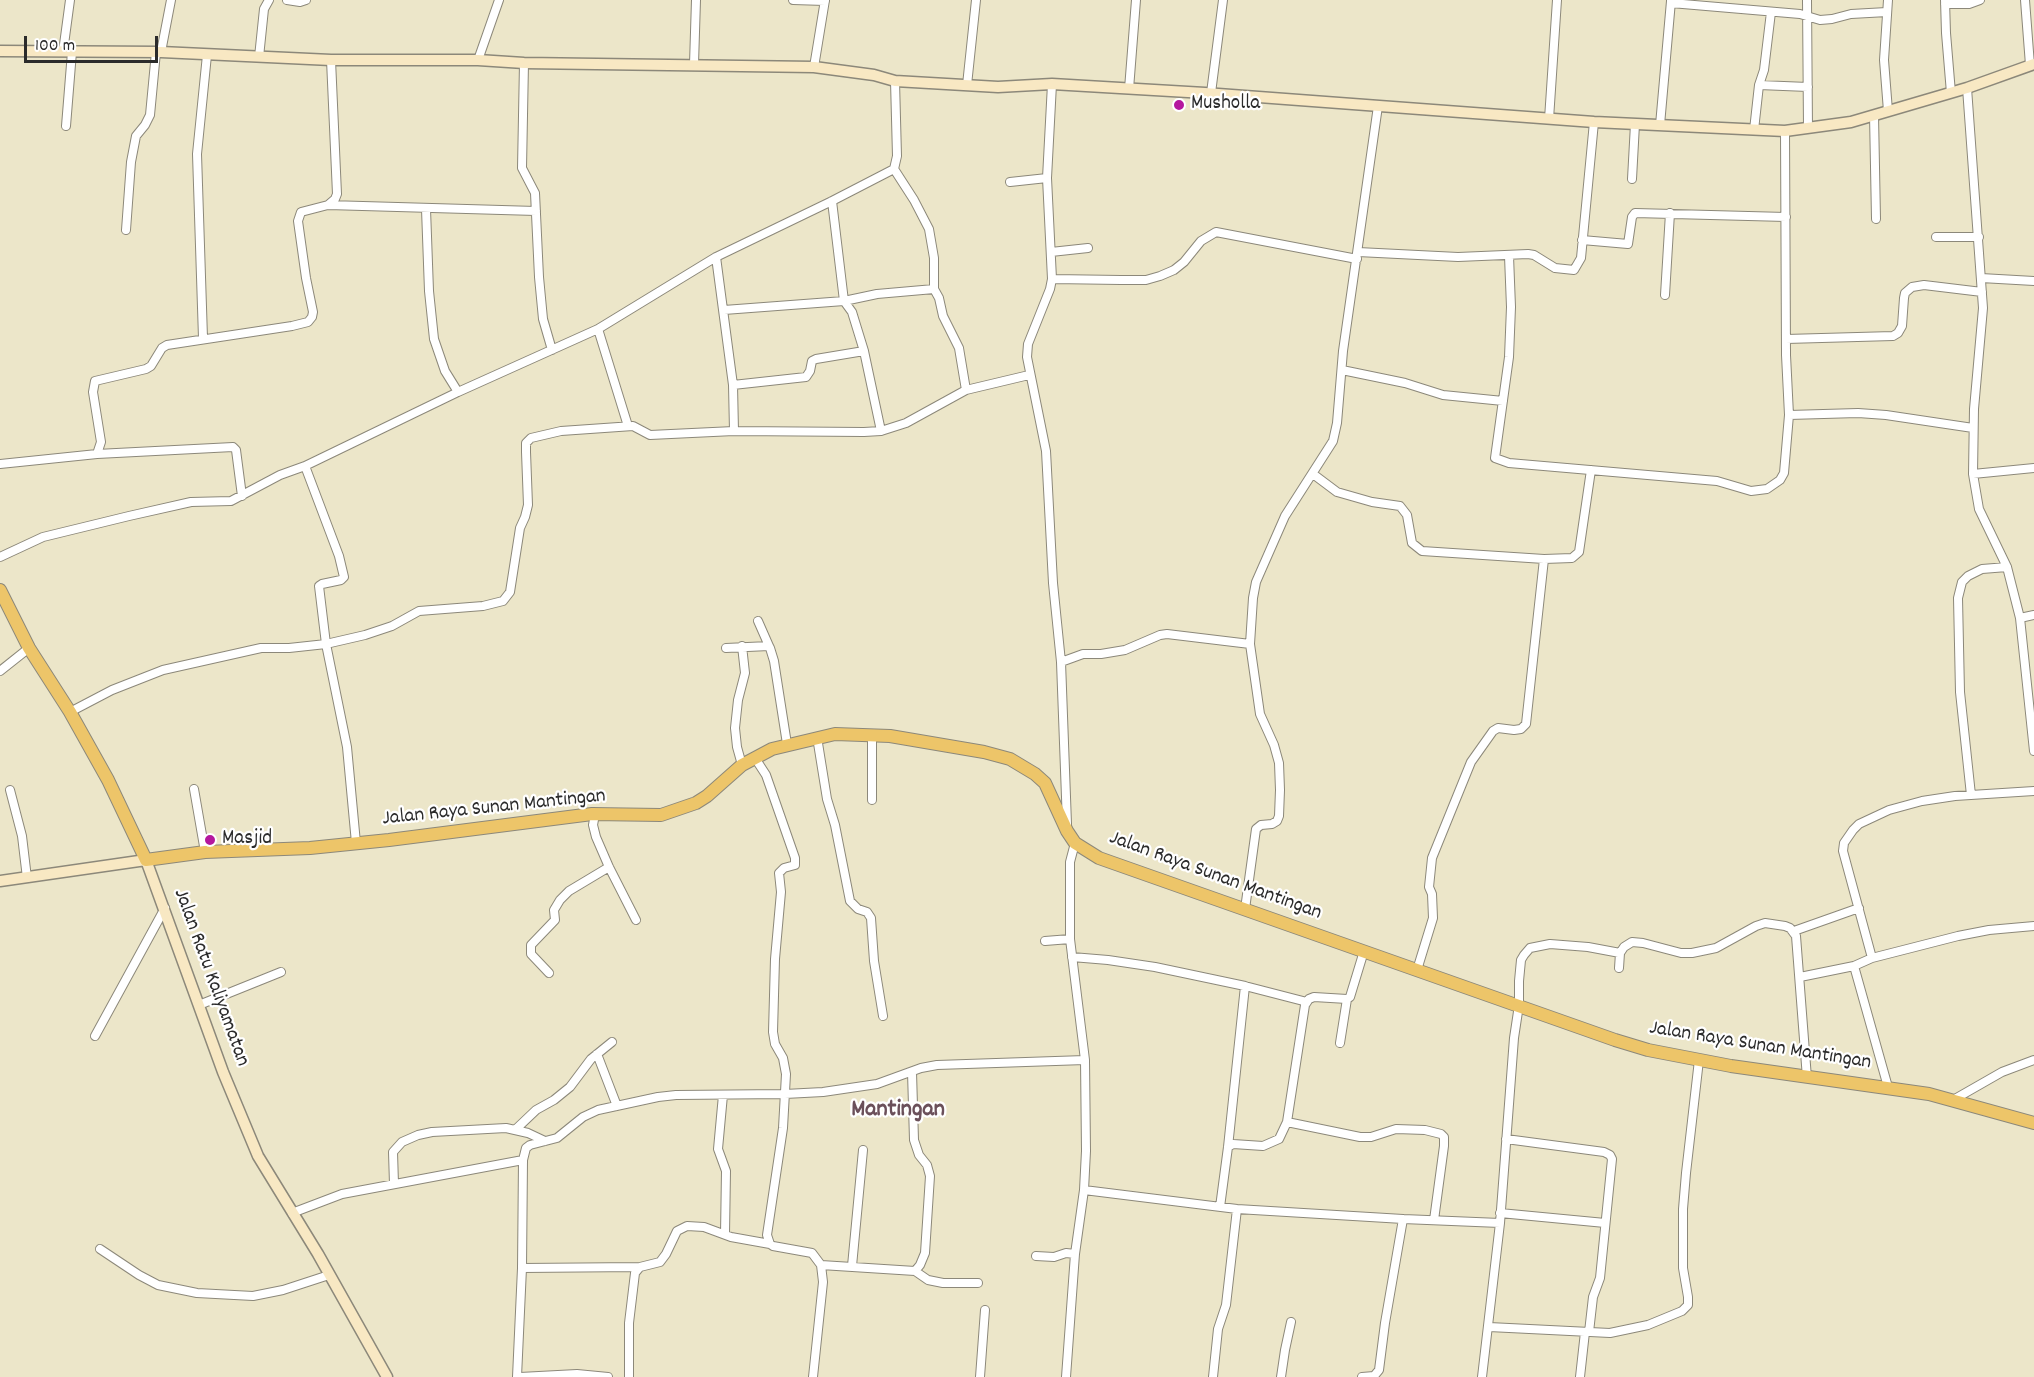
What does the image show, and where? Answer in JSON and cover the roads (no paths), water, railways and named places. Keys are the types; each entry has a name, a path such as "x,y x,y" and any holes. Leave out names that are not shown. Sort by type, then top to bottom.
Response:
{"main road":[{"name":"Jalan Ratu Kaliyamatan","path":"1,595 29,648 108,780 146,860"},
{"name":"Jalan Raya Sunan Mantingan","path":"146,860 205,852 310,848 593,814 661,815 681,810 707,796 742,765 762,753 787,744 835,734 890,736 951,745 1010,759 1045,783 1075,843 1099,858 1630,1045 1699,1060 1807,1078 1888,1087 1953,1100 2034,1123"}],"street":[{"path":"66,126 70,0"},
{"path":"126,230 131,162 136,136 150,115 158,52 171,0"},
{"path":"259,57 264,9 269,0"},
{"path":"287,0 300,2 306,0"},
{"path":"478,60 500,0"},
{"path":"694,64 696,0"},
{"path":"793,0 825,1 814,67"},
{"path":"967,85 976,0"},
{"path":"1130,89 1136,0"},
{"path":"1211,93 1223,0"},
{"path":"1550,119 1557,0"},
{"path":"1807,0 1808,128"},
{"path":"1887,111 1884,64 1888,0"},
{"path":"1951,93 1945,2 1969,4 1980,0"},
{"path":"0,51 158,52 331,60 478,60 524,63 814,67 874,75 895,81 1015,87 1052,84 1211,93 1594,122 1785,131 1851,122 1967,88 2032,64 2025,0"},
{"path":"1660,125 1671,2 1826,20 1857,13 1887,12"},
{"path":"1754,130 1771,12"},
{"path":"203,338 197,154 207,55"},
{"path":"327,205 335,199 337,188 331,60"},
{"path":"524,63 522,171 535,193 542,308 552,350"},
{"path":"895,81 897,156 894,169 914,200 928,230 934,258 934,289 939,298 943,316 959,348 966,390"},
{"path":"1052,84 1047,178 1052,279 1028,344 1027,357 1046,451 1053,583 1061,662 1067,831"},
{"path":"1759,85 1808,87"},
{"path":"1967,88 1983,308 1973,428 1973,474 1981,516 2007,567 2020,618 2032,699 2034,751"},
{"path":"1245,909 1256,829 1262,825 1272,824 1280,816 1279,764 1274,745 1260,714 1250,644 1252,598 1256,582 1285,516 1333,441 1378,106"},
{"path":"1874,115 1876,219"},
{"path":"1052,279 1146,280 1160,276 1174,270 1201,241 1216,232 1357,256 1533,255 1555,268 1574,270 1581,258 1594,122"},
{"path":"1632,180 1635,124"},
{"path":"1509,255 1511,307 1509,357 1496,458 1509,463 1717,481 1751,491 1767,489 1780,480 1784,473 1789,415 1786,339 1785,131"},
{"path":"0,557 43,537 191,502 231,501 280,475 304,466 458,392 598,329 716,257 894,169"},
{"path":"1010,182 1047,178"},
{"path":"832,201 844,301 852,312 864,351 881,431"},
{"path":"97,454 101,442 93,392 95,381 146,369 167,345 308,322 313,312 298,221 301,212 327,205 536,211"},
{"path":"426,209 429,291 434,339 445,371 458,392"},
{"path":"1582,240 1628,244 1634,213 1786,217"},
{"path":"1665,295 1670,213"},
{"path":"1936,237 1978,237"},
{"path":"1051,252 1088,248"},
{"path":"716,257 733,385 734,431"},
{"path":"1981,278 2034,280"},
{"path":"1786,339 1893,336 1902,326 1905,292 1912,286 1924,285 1982,291"},
{"path":"724,310 844,301 877,294 934,289"},
{"path":"598,329 628,426"},
{"path":"733,385 806,377 811,363 816,360 864,351"},
{"path":"1342,370 1405,383 1443,395 1503,401"},
{"path":"69,712 112,690 163,670 261,648 326,644 392,626 419,611 483,606 503,601 510,592 520,528 528,505 526,452 528,440 561,431 628,426 633,426 650,435 734,431 881,431 906,423 966,390 1029,375"},
{"path":"1789,415 1868,414 1973,428"},
{"path":"0,464 97,454 234,447 242,496"},
{"path":"304,466 339,556 344,577 341,580 319,586 326,644 347,747 356,843"},
{"path":"1973,474 2034,468"},
{"path":"1313,474 1337,492 1372,502 1400,506 1407,515 1412,543 1422,551 1544,559 1572,558 1579,552 1591,470"},
{"path":"1417,970 1433,918 1432,894 1429,887 1432,858 1471,762 1493,731 1498,728 1521,729 1526,724 1544,559"},
{"path":"1971,795 1960,692 1958,598 1962,582 1968,576 1982,569 2007,567"},
{"path":"2020,618 2034,615"},
{"path":"758,621 774,661 787,744"},
{"path":"1061,662 1083,654 1125,650 1160,634 1250,644"},
{"path":"742,646 745,673 738,700 735,728 742,765"},
{"path":"726,648 769,646"},
{"path":"0,671 29,648"},
{"path":"872,736 872,800"},
{"path":"817,737 827,799 835,825 850,901 858,909 867,912 871,918 874,961 883,1016"},
{"path":"755,758 766,775 795,858 795,865 784,868 779,873 781,892 775,959 773,1032 783,1058 786,1074 783,1128 767,1235 770,1244"},
{"path":"194,789 205,852"},
{"path":"10,790 22,836 27,878"},
{"path":"1872,958 1843,851 1844,843 1853,830 1859,824 1889,810 1922,801 2034,791"},
{"path":"593,814 595,832 609,867 636,920"},
{"path":"1066,1377 1075,1254 1084,1190 1086,1118 1085,1060 1070,939 1070,862 1075,843"},
{"name":"Jalan Raya Sunan Mantingan","path":"0,881 146,860"},
{"name":"Jalan Ratu Kaliyamatan","path":"146,860 223,1072 258,1156 387,1377"},
{"path":"549,973 531,954 531,945 555,920 556,905 569,891 609,867"},
{"path":"95,1036 165,908"},
{"path":"1794,931 1859,908"},
{"path":"1619,968 1620,952 1627,944 1637,941 1681,953 1705,951 1727,943 1765,923 1785,926 1794,931 1800,977 1807,1078"},
{"path":"1800,977 1854,966 1872,958 1958,936 1989,930 2034,926"},
{"path":"1046,941 1070,939"},
{"path":"1482,1377 1500,1222 1521,960 1530,948 1550,944 1620,952"},
{"path":"1340,1043 1347,999 1352,994 1364,951"},
{"path":"1072,957 1108,960 1245,986 1307,1002"},
{"path":"1854,966 1888,1087"},
{"path":"199,1005 281,972"},
{"path":"1220,1207 1245,986"},
{"path":"1228,1147 1233,1144 1268,1145 1279,1139 1287,1122 1307,1002 1319,996 1347,999"},
{"path":"516,1129 536,1110 554,1100 570,1087 597,1054 612,1042"},
{"path":"597,1054 617,1106"},
{"path":"608,1377 577,1374 519,1377 523,1160 525,1149 530,1144 562,1136 588,1113 676,1095 823,1092 877,1084 937,1065 1085,1060"},
{"path":"1489,1327 1611,1333 1648,1325 1682,1311 1688,1305 1683,1268 1683,1209 1699,1060"},
{"path":"1953,1100 2002,1072 2034,1060"},
{"path":"912,1072 914,1140 919,1155 930,1171 924,1252 920,1265 915,1270"},
{"path":"723,1095 718,1149 726,1171 725,1234"},
{"path":"1287,1122 1360,1137 1371,1137 1396,1129 1441,1134 1444,1137 1444,1146 1434,1220"},
{"path":"394,1184 393,1152 397,1145 407,1139 432,1132 506,1128 516,1129 544,1141"},
{"path":"1506,1139 1608,1153 1612,1159 1600,1278 1593,1298 1580,1377"},
{"path":"852,1266 863,1150"},
{"path":"292,1213 332,1197 523,1160"},
{"path":"1084,1190 1237,1209 1500,1222"},
{"path":"1212,1377 1218,1329 1226,1305 1237,1209"},
{"path":"1500,1213 1605,1223"},
{"path":"1362,1377 1374,1376 1379,1370 1403,1219"},
{"path":"522,1268 640,1267 660,1262 677,1231 687,1226 704,1227 785,1250 812,1253 821,1264 823,1282 813,1377"},
{"path":"100,1249 158,1285 197,1293 253,1296 283,1290 329,1275"},
{"path":"1036,1256 1053,1257 1066,1252 1075,1254"},
{"path":"821,1264 915,1270 928,1280 943,1283 978,1283"},
{"path":"629,1377 630,1307 635,1274 640,1267"},
{"path":"980,1377 984,1310"},
{"path":"1281,1377 1291,1322"}],"place":[{"name":"Musholla","path":"1179,105"},
{"name":"Masjid","path":"210,840"}],"district":[{"name":"Mantingan","path":"898,1112"}]}
